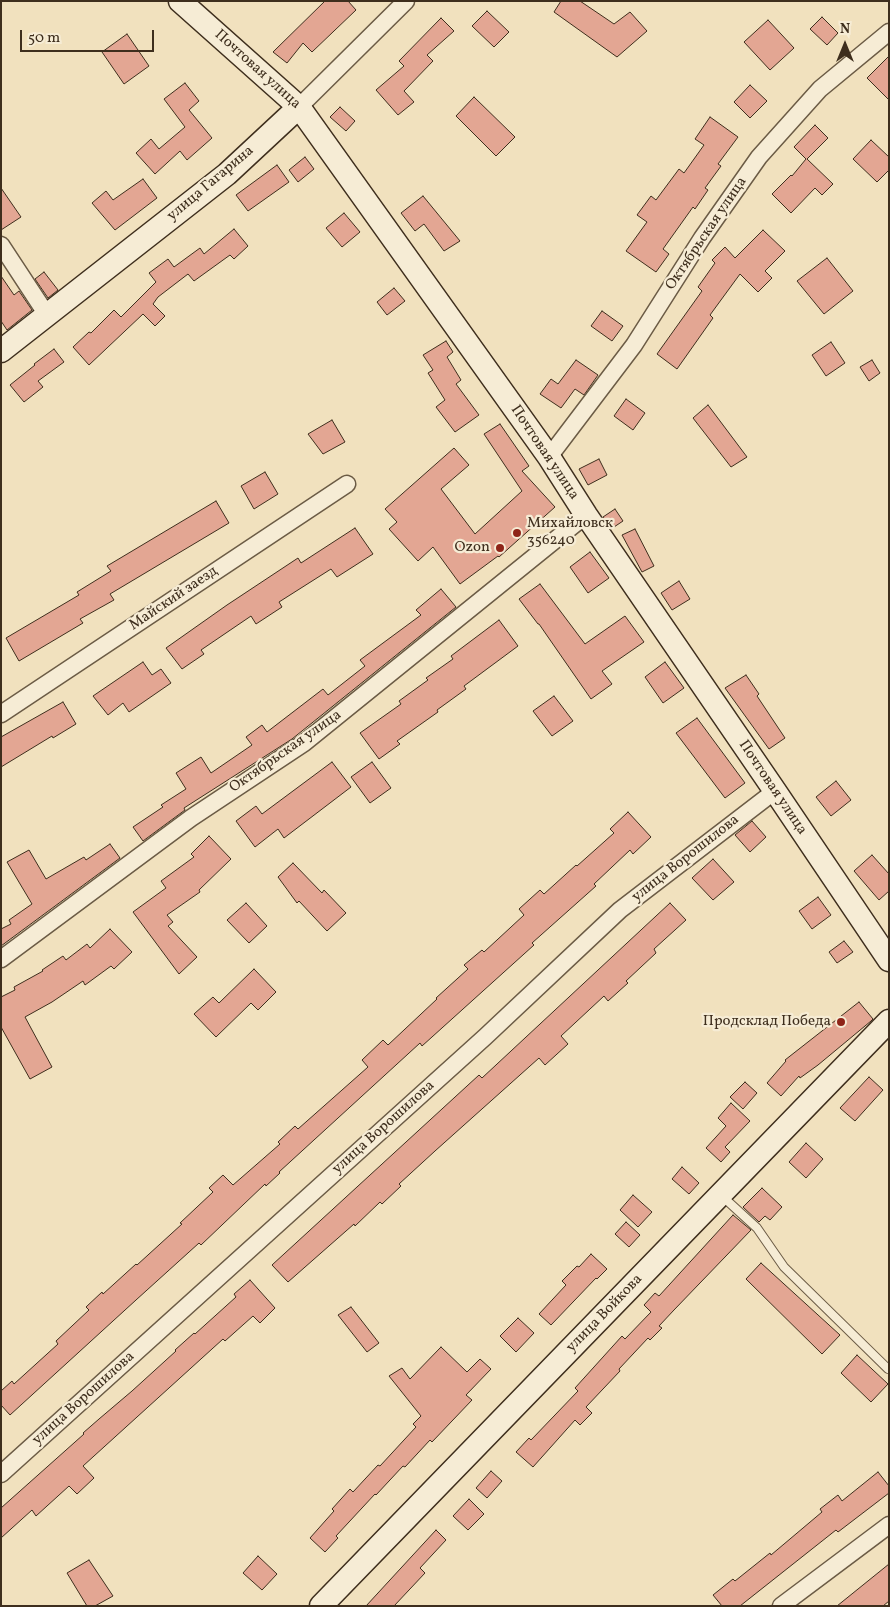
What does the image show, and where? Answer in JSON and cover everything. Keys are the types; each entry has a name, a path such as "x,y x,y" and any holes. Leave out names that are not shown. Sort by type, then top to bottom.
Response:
{"main road":[{"name":"Почтовая улица","path":"180,1 299,107 549,457 586,515 889,960"},
{"name":"улица Гагарина","path":"1,351 227,174 299,107"},
{"name":"улица Войкова","path":"321,1606 889,1021"}],"street":[{"name":"улица Гагарина","path":"299,107 406,1"},
{"name":"Октябрьская улица","path":"549,457 634,345 702,238 759,157 820,89 889,32"},
{"path":"1,245 47,315"},
{"name":"Майский заезд","path":"1,714 347,484"},
{"name":"Октябрьская улица","path":"1,959 191,818 304,743 586,515"},
{"name":"улица Ворошилова","path":"1,1474 485,1037 620,910 775,791"},
{"path":"781,1606 889,1525"}],"lane":[{"path":"720,1195 757,1228 784,1266 888,1369"}],"building":[{"path":"325,1 348,1 356,10 312,52 303,43 287,63 273,52"},
{"path":"561,1 580,1 614,24 630,12 647,31 617,57 554,12"},
{"path":"487,11 509,32 494,47 472,26"},
{"path":"822,17 838,33 827,45 810,29"},
{"path":"441,18 454,31 427,55 433,61 404,91 414,102 398,115 376,90 404,66 399,61"},
{"path":"768,20 794,48 770,70 744,42"},
{"path":"127,34 149,66 124,84 102,52"},
{"path":"889,56 889,100 867,78"},
{"path":"185,83 199,101 189,110 212,138 187,160 180,151 155,174 136,153 151,139 159,149 185,127 164,99"},
{"path":"750,85 767,101 750,118 734,102"},
{"path":"474,97 515,137 496,156 456,116"},
{"path":"340,107 355,121 346,131 330,117"},
{"path":"710,117 738,137 718,164 721,166 705,188 708,190 695,209 693,207 663,249 669,254 656,272 626,251 647,222 637,215 651,196 656,200 679,169 684,173 704,145 695,139"},
{"path":"815,125 828,138 807,159 833,184 822,195 815,188 791,213 772,194 792,176 806,159 794,147"},
{"path":"871,140 889,157 889,170 877,182 853,159"},
{"path":"305,157 314,169 298,182 289,170"},
{"path":"277,165 289,182 248,211 236,195"},
{"path":"143,179 157,198 115,230 92,203 106,191 113,200"},
{"path":"1,188 21,217 1,230"},
{"path":"423,196 460,241 444,251 424,224 415,231 401,213"},
{"path":"344,213 360,232 342,247 326,228"},
{"path":"234,229 248,246 234,259 230,255 194,281 188,274 158,297 153,304 165,316 155,326 143,314 89,365 73,347 89,332 91,333 114,310 121,317 156,282 149,273 168,259 174,267 200,248 204,254"},
{"path":"763,230 785,251 765,271 772,278 758,292 740,274 710,315 713,318 677,369 657,354 702,291 698,287 715,263 712,260 725,247 735,258"},
{"path":"827,258 853,291 824,314 797,281"},
{"path":"44,272 58,290 48,298 35,279"},
{"path":"1,276 14,295 19,291 32,310 7,330 1,321"},
{"path":"394,288 405,301 387,315 377,302"},
{"path":"602,311 623,326 612,341 591,326"},
{"path":"446,341 453,352 447,357 461,380 456,384 479,415 455,432 436,407 445,400 428,373 433,370 423,355"},
{"path":"831,342 845,363 826,376 812,355"},
{"path":"54,349 64,362 38,381 43,387 24,402 10,385"},
{"path":"576,360 598,375 584,395 575,389 561,408 540,394 551,379 558,384"},
{"path":"872,360 880,373 869,381 860,367"},
{"path":"626,399 645,413 633,430 614,416"},
{"path":"708,405 747,457 731,467 693,418"},
{"path":"332,420 345,442 323,454 308,434"},
{"path":"500,424 529,466 522,471 555,507 499,557 460,584 433,547 418,561 389,529 397,522 385,509 454,448 469,465 441,489 475,534 522,491 484,434"},
{"path":"599,459 607,475 588,485 579,469"},
{"path":"265,472 278,494 254,509 241,486"},
{"path":"216,501 229,523 110,594 114,600 80,619 83,623 19,661 6,638 79,595 77,592 111,571 107,566"},
{"path":"615,509 623,521 611,529 603,517"},
{"path":"355,528 373,554 337,577 331,569 279,602 282,607 256,624 251,616 201,650 204,654 182,669 166,648 298,558 301,563"},
{"path":"635,529 654,566 642,572 622,535"},
{"path":"590,552 609,578 588,593 570,567"},
{"path":"679,581 690,599 672,610 661,593"},
{"path":"540,584 585,644 625,616 644,642 602,671 612,684 591,699 539,624 519,599"},
{"path":"441,589 456,607 292,739 184,808 185,810 143,841 133,827 163,807 161,805 186,789 176,773 201,757 211,773 252,745 246,737 262,725 267,732 323,689 328,695 365,666 360,660 421,615 416,610"},
{"path":"499,620 518,646 464,686 466,689 437,710 438,712 397,741 400,744 379,759 360,733 401,704 399,701 428,680 426,678 453,659 451,656"},
{"path":"143,662 152,675 161,669 171,683 129,712 123,703 108,715 93,696"},
{"path":"665,662 684,688 663,703 645,677"},
{"path":"746,675 759,694 757,696 785,738 769,749 725,688"},
{"path":"554,696 573,721 552,736 533,711"},
{"path":"63,702 76,724 53,738 52,736 1,767 1,737"},
{"path":"697,718 745,783 725,798 676,733"},
{"path":"332,762 351,787 284,838 278,829 255,847 236,821 256,806 262,814"},
{"path":"372,762 391,788 370,803 351,777"},
{"path":"836,781 851,800 831,816 816,797"},
{"path":"628,812 651,837 633,854 630,850 594,884 596,886 532,943 534,945 422,1046 420,1043 201,1245 199,1243 10,1415 1,1405 1,1391 12,1381 14,1384 58,1344 56,1341 89,1310 86,1307 137,1265 182,1224 180,1223 213,1192 209,1188 223,1175 233,1185 280,1144 278,1142 295,1126 298,1129 368,1067 362,1060 383,1040 388,1045 468,969 464,965 482,950 484,952 524,915 519,909 540,890 544,894 577,866 614,833 610,829"},
{"path":"752,821 766,837 750,852 735,835"},
{"path":"209,836 231,859 199,890 200,892 167,915 173,922 168,926 197,957 179,974 133,912 166,888 161,881 194,857 191,854"},
{"path":"110,844 120,858 1,946 1,929 11,924 9,920 32,904 7,862 29,850 46,879 84,857 86,860"},
{"path":"872,855 889,874 889,891 879,900 854,871"},
{"path":"713,859 734,882 713,900 692,878"},
{"path":"293,863 322,893 324,890 346,913 327,931 299,901 297,903 278,877"},
{"path":"818,897 831,915 812,929 799,911"},
{"path":"246,903 267,926 249,943 227,920"},
{"path":"670,903 686,920 654,949 656,953 626,981 628,983 608,1001 604,996 561,1036 568,1044 545,1065 539,1058 399,1184 401,1186 382,1204 380,1202 355,1226 354,1224 288,1282 272,1265 479,1075 482,1078"},
{"path":"110,929 132,952 114,969 111,966 85,985 83,981 25,1017 52,1067 30,1079 1,1027 1,997 15,990 14,987 43,971 63,956 66,960 87,944 90,948"},
{"path":"844,941 853,952 837,963 829,952"},
{"path":"254,969 276,992 258,1010 251,1003 216,1037 194,1014 213,997 219,1003"},
{"path":"859,1002 873,1019 871,1021 818,1065 800,1078 799,1076 781,1096 767,1083 785,1060"},
{"path":"869,1077 883,1090 855,1121 840,1108"},
{"path":"745,1082 757,1093 743,1109 730,1097"},
{"path":"731,1103 750,1121 725,1147 730,1152 721,1162 706,1148 726,1126 718,1118"},
{"path":"806,1143 823,1159 806,1178 789,1162"},
{"path":"682,1167 699,1183 689,1194 672,1179"},
{"path":"762,1188 782,1207 770,1220 765,1216 759,1222 743,1207"},
{"path":"633,1195 652,1212 638,1227 620,1210"},
{"path":"733,1215 751,1230 659,1326 662,1328 650,1340 648,1338 619,1369 620,1371 586,1407 592,1413 580,1425 575,1420 533,1467 516,1452 529,1438 531,1440 578,1391 575,1388 622,1336 625,1339 651,1312 644,1305 655,1293 659,1296"},
{"path":"626,1222 640,1235 629,1247 615,1234"},
{"path":"591,1254 607,1269 551,1325 539,1314 566,1285 562,1281"},
{"path":"761,1263 840,1335 822,1354 746,1279"},
{"path":"250,1280 275,1308 260,1323 253,1316 225,1341 223,1339 83,1466 94,1478 77,1494 69,1486 36,1516 32,1510 1,1538 1,1508 236,1297 234,1294"},
{"path":"351,1307 379,1343 367,1352 338,1315"},
{"path":"518,1318 534,1333 516,1352 500,1336"},
{"path":"441,1347 467,1372 480,1359 491,1369 466,1395 472,1400 432,1442 430,1440 405,1467 403,1466 375,1494 336,1536 338,1538 325,1552 310,1538 334,1511 332,1509 350,1489 353,1492 416,1427 413,1424 421,1416 389,1376 402,1368 410,1379"},
{"path":"857,1355 888,1384 871,1402 841,1373"},
{"path":"491,1471 502,1481 487,1498 476,1488"},
{"path":"878,1472 889,1486 889,1493 838,1532 836,1530 740,1606 722,1606 713,1595 733,1579 735,1581 770,1553 771,1555 822,1512 820,1509 838,1495 842,1501"},
{"path":"469,1499 484,1514 468,1530 453,1516"},
{"path":"436,1530 446,1540 420,1568 425,1573 394,1606 366,1606"},
{"path":"258,1556 277,1574 262,1590 243,1573"},
{"path":"89,1560 113,1596 95,1606 87,1606 67,1573"},
{"path":"889,1564 889,1601 883,1606 837,1606"}],"place":[{"name":"Михайловск 356240","path":"517,533"},
{"name":"Ozon","path":"500,548"},
{"name":"Продсклад Победа","path":"841,1022"}]}
